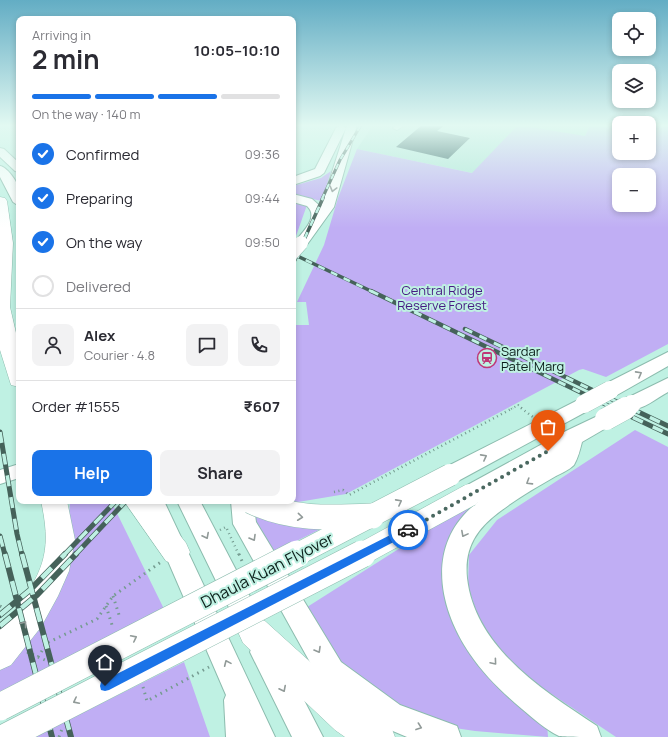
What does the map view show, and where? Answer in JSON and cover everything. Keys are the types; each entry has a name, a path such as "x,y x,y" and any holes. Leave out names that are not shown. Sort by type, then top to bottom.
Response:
{"highway":[{"path":"0,202 5,243 1,307 5,333 16,370"},
{"path":"13,653 34,611 48,588 61,540 55,504"},
{"path":"139,504 176,552"},
{"path":"256,504 271,511 298,517 372,516"},
{"path":"254,632 346,718 377,737"}],"main road":[{"path":"296,180 316,174 320,171 326,159"},
{"path":"297,248 328,207 342,159"},
{"path":"0,169 11,184 16,195"},
{"path":"296,199 309,201 315,206 318,210 318,220"},
{"name":"Dhaula Kuan Flyover","path":"0,707 372,516 668,358"},
{"name":"Dhaula Kuan Flyover","path":"6,737 402,533 573,436 652,395"},
{"path":"573,436 565,460 484,510 470,523 457,548 454,563 454,579 465,617 490,657 527,695 586,737"},
{"path":"154,504 260,737"},
{"path":"190,504 308,737"},
{"path":"242,504 245,524 331,672 391,716 446,737"},
{"path":"238,688 241,737"}],"street":[{"path":"0,477 16,472"}],"path":[{"path":"334,492 343,490 349,495 518,405 539,428"},
{"path":"226,528 243,564"},
{"path":"38,657 47,643 98,619 113,596 149,569"},
{"path":"113,596 120,618"},
{"path":"106,606 113,630"},
{"path":"13,653 38,657 50,662"},
{"path":"140,680 147,701 194,676"},
{"path":"59,737 62,730"}],"shaded area":[{"path":"407,159 574,159 559,191"}],"green space":[{"name":"Central Ridge Reserve Forest","path":"353,159 407,159 472,173 485,159 668,159 668,344 606,377 583,369 579,370 346,494 296,502 296,325 309,325 306,302 297,302 324,245 338,198"},
{"path":"331,171 322,201 296,196 296,185 321,178"},
{"path":"296,202 307,205 296,236"},
{"path":"635,430 668,447 668,737 616,737 526,677 483,633 468,586 469,555 497,520"},
{"path":"557,452 480,508 449,574 547,723 548,737 475,731 428,724 355,683 304,609 438,524"},
{"path":"70,504 112,504 164,609 0,694 0,668 67,544"},
{"path":"251,510 333,523 268,555"},
{"path":"184,662 210,737 34,737"}],"railway":[{"path":"322,199 340,159"},
{"path":"297,256 323,198"},
{"path":"297,256 373,292"},
{"path":"371,291 615,409"},
{"path":"465,329 632,409"},
{"path":"613,408 668,434"},
{"path":"630,408 668,426"},
{"path":"0,432 17,534 22,555"},
{"path":"64,555 113,504"},
{"path":"75,555 123,504"},
{"path":"0,536 5,555"},
{"path":"5,554 17,601"},
{"path":"22,554 31,589"},
{"path":"31,589 65,554"},
{"path":"34,598 76,554"},
{"path":"17,601 31,589"},
{"path":"31,589 34,598"},
{"path":"19,610 34,598"},
{"path":"34,598 71,737"},
{"path":"0,615 17,601"},
{"path":"17,601 19,610"},
{"path":"0,626 19,610"},
{"path":"19,610 52,737"}],"way so far":[{"path":"408,530 548,451"}],"place":[{"name":"Sardar Patel Marg","path":"487,358"}],"route":[{"path":"105,686 408,530"}]}
